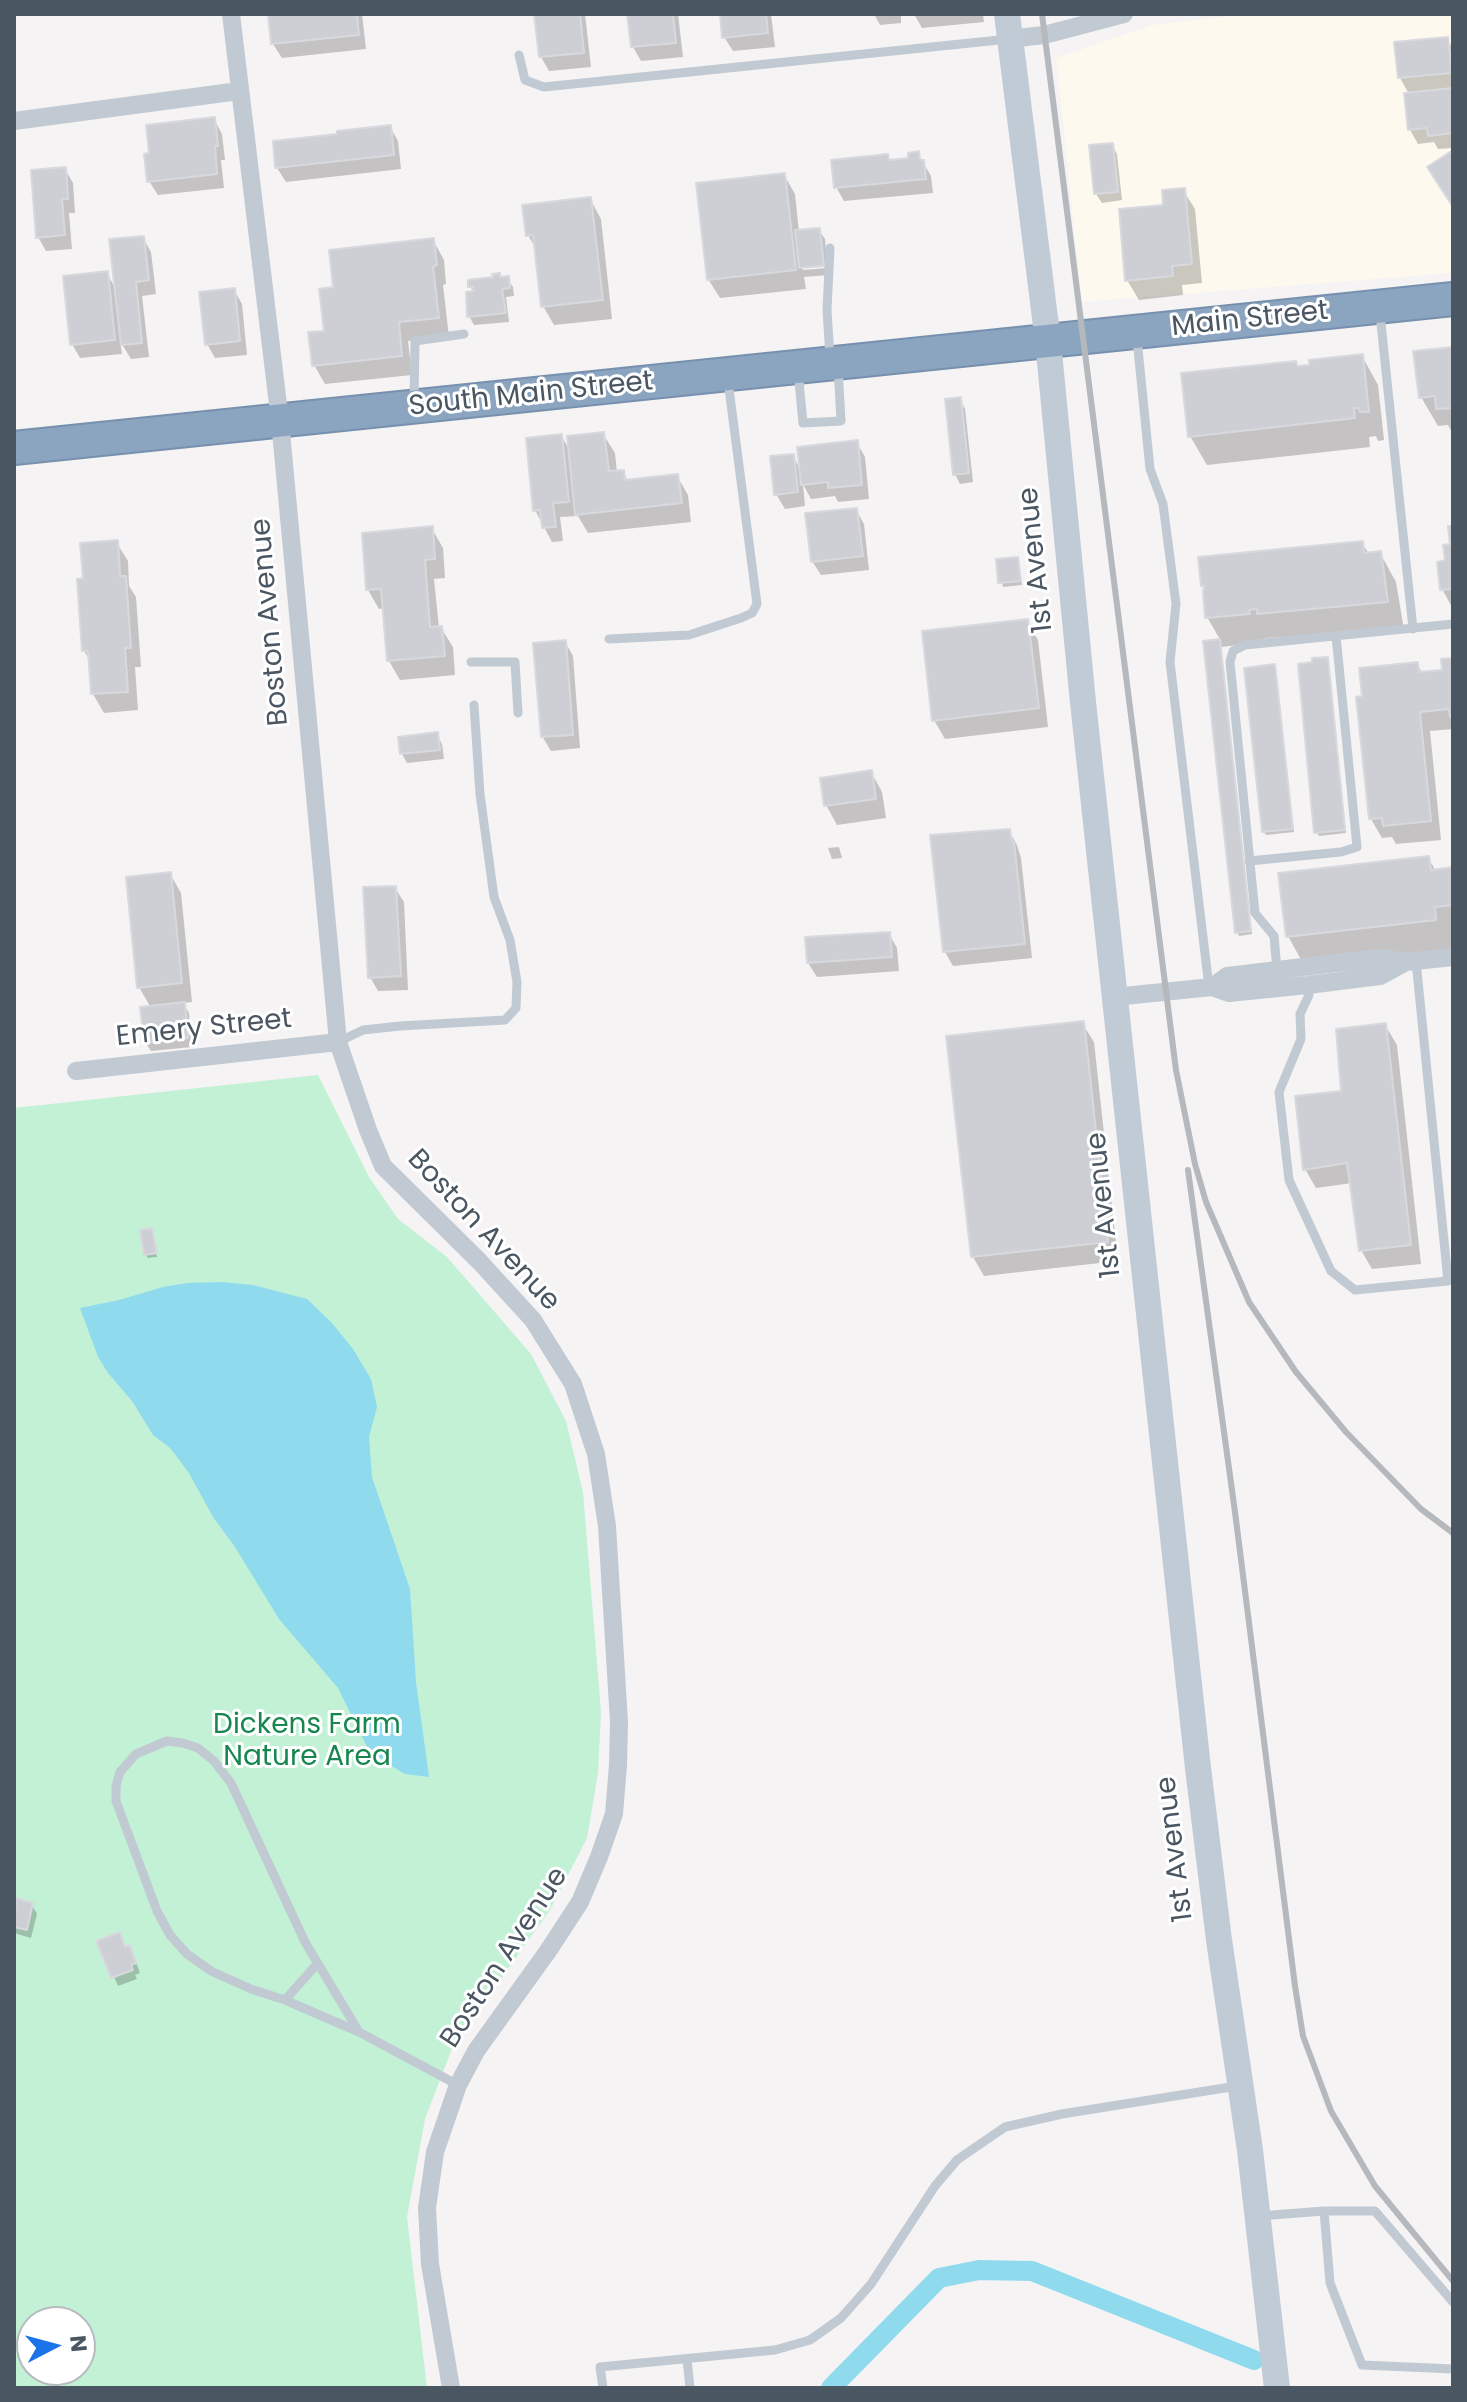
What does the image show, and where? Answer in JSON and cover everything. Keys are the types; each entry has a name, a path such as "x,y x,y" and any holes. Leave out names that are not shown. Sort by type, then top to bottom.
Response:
{"highway":[{"name":"Main Street","path":"1048,342 1453,299"},
{"name":"South Main Street","path":"14,448 1048,342"}],"street":[{"name":"Boston Avenue","path":"231,14 280,421 338,1042 383,1166 479,1261 533,1320 573,1384 596,1454 607,1526 619,1722 614,1814 580,1902 476,2051 458,2085 435,2152 427,2208 430,2264 451,2388"},
{"path":"1008,26 1044,35 1124,14"},
{"name":"1st Avenue","path":"1008,26 1048,342 1079,670 1204,1815 1258,2216 1277,2388"},
{"path":"14,121 239,91"},
{"path":"1210,987 1227,976 1379,958 1411,962 1453,957"},
{"path":"1114,997 1210,987 1229,993 1308,985 1380,976 1411,962"},
{"name":"Emery Street","path":"76,1071 338,1042"}],"lane":[{"path":"519,55 525,80 544,87 1008,26"},
{"path":"797,367 803,423 841,421 827,310 830,248"},
{"path":"1379,306 1413,629"},
{"path":"1136,331 1150,469 1163,504 1176,604 1170,662 1210,987"},
{"path":"414,407 415,341 464,334"},
{"path":"609,639 689,635 752,613 757,604 727,374"},
{"path":"1277,970 1274,936 1255,913 1230,662 1233,651 1245,645 1453,624"},
{"path":"1249,861 1341,852 1357,847 1336,636"},
{"path":"471,662 515,662 518,713"},
{"path":"338,1042 363,1030 505,1020 516,1008 517,982 510,940 494,897 480,794 474,705"},
{"path":"1308,985 1309,995 1300,1014 1301,1039 1279,1092 1289,1180 1331,1271 1355,1290 1448,1281 1411,962"},
{"path":"359,2032 305,1942 231,1783 214,1761 198,1748 167,1741 136,1754 120,1772 116,1801 157,1911 170,1935 187,1954 211,1971 359,2032 458,2085"},
{"path":"285,2000 317,1964"},
{"path":"603,2388 600,2367 775,2350 810,2340 841,2318 871,2284 935,2186 957,2160 1005,2127 1062,2114 1240,2085"},
{"path":"1324,2211 1330,2283 1362,2365 1453,2369"},
{"path":"1258,2216 1375,2211 1453,2302"},
{"path":"687,2359 690,2388"}],"shaded area":[{"path":"1249,14 1453,14 1453,273 1082,302 1056,58 1153,25"}],"green space":[{"name":"Dickens Farm Nature Area","path":"318,1075 369,1177 398,1219 447,1257 531,1354 566,1421 583,1492 601,1712 598,1773 587,1838 550,1910 453,2046 425,2119 407,2217 427,2388 14,2388 14,1108"}],"water":[{"path":"221,1282 253,1285 307,1299 353,1349 371,1379 377,1407 369,1437 372,1477 410,1589 416,1682 429,1777 405,1774 367,1747 338,1688 279,1619 213,1517 189,1473 170,1448 153,1435 132,1401 108,1373 98,1357 80,1308 163,1287"}],"building":[{"path":"268,14 357,14 359,35 271,44"},
{"path":"534,14 580,14 584,53 539,57"},
{"path":"627,14 673,14 676,43 631,47"},
{"path":"720,14 766,14 768,33 722,38"},
{"path":"1448,37 1452,73 1398,78 1394,42"},
{"path":"1453,88 1453,133 1428,136 1427,128 1408,130 1404,93"},
{"path":"215,117 217,174 147,182 144,154 149,153 146,125"},
{"path":"391,125 394,155 275,168 273,141"},
{"path":"1113,143 1118,192 1094,194 1089,145"},
{"path":"1453,150 1453,207 1427,167"},
{"path":"919,151 920,160 924,160 926,179 834,188 831,160 888,154 889,160 908,158 908,153"},
{"path":"66,167 68,199 62,199 65,235 36,238 31,170"},
{"path":"785,173 796,270 707,280 696,183"},
{"path":"1185,188 1192,264 1172,266 1173,276 1125,281 1119,209 1163,205 1162,190"},
{"path":"591,197 603,300 541,307 533,235 526,236 522,205"},
{"path":"820,228 824,266 799,268 795,230"},
{"path":"144,236 149,280 136,282 142,343 121,345 109,239"},
{"path":"434,238 437,265 433,266 439,318 399,322 402,356 312,366 308,332 324,331 319,289 333,287 329,250"},
{"path":"108,271 115,340 70,345 63,276"},
{"path":"500,273 500,277 509,276 510,288 502,289 506,313 467,317 466,292 474,291 473,286 468,287 468,280 493,277 492,274"},
{"path":"235,288 240,341 205,345 199,292"},
{"path":"1453,347 1453,408 1436,409 1435,396 1419,398 1413,351"},
{"path":"1363,354 1369,412 1354,408 1355,418 1188,437 1181,373 1296,361 1297,366 1309,365 1309,360"},
{"path":"961,397 969,473 953,475 945,399"},
{"path":"604,432 609,471 624,470 625,480 678,474 682,503 575,515 567,436"},
{"path":"562,434 569,502 553,503 556,527 542,528 540,510 533,511 526,438"},
{"path":"858,440 862,485 828,488 828,482 801,485 797,447"},
{"path":"794,454 798,492 774,495 770,456"},
{"path":"857,508 863,556 811,562 805,513"},
{"path":"433,526 435,559 425,560 430,627 442,626 445,656 387,661 381,589 366,590 362,533"},
{"path":"1448,526 1453,526 1453,589 1440,590 1437,562 1445,560 1443,545 1450,544"},
{"path":"118,540 120,576 126,576 131,648 125,648 128,692 91,694 88,651 82,651 77,579 83,578 80,543"},
{"path":"1363,541 1364,553 1381,551 1388,602 1257,614 1257,609 1249,610 1250,614 1205,618 1204,585 1201,586 1198,557"},
{"path":"1018,557 1021,581 998,583 996,559"},
{"path":"1028,619 1039,708 932,721 922,631"},
{"path":"1220,639 1251,931 1235,933 1203,641"},
{"path":"566,640 573,735 541,737 533,643"},
{"path":"1328,657 1345,830 1314,833 1298,664 1312,662 1312,658"},
{"path":"1453,658 1453,717 1450,717 1449,709 1420,712 1431,821 1383,826 1382,818 1369,819 1356,697 1362,696 1359,668 1418,662 1419,672 1442,670 1441,659"},
{"path":"1275,664 1293,829 1262,832 1244,668"},
{"path":"438,732 440,750 400,754 398,737"},
{"path":"872,770 876,799 824,806 820,778"},
{"path":"1010,829 1025,944 943,952 930,835"},
{"path":"1429,856 1431,870 1453,867 1453,905 1435,907 1436,920 1286,937 1278,873"},
{"path":"171,872 182,983 137,988 126,877"},
{"path":"396,886 401,976 368,978 363,887"},
{"path":"890,932 892,957 807,963 805,937"},
{"path":"185,1002 188,1038 144,1043 140,1007"},
{"path":"1084,1021 1108,1242 971,1257 946,1036"},
{"path":"1386,1023 1411,1245 1359,1251 1347,1163 1303,1170 1295,1096 1341,1091 1336,1029"},
{"path":"152,1228 157,1253 144,1255 140,1230"},
{"path":"16,1898 33,1903 27,1930 14,1927"},
{"path":"120,1932 125,1947 130,1945 136,1963 131,1965 133,1970 111,1978 96,1941"}],"waterway":[{"path":"831,2388 939,2278 979,2270 1032,2271 1254,2360"}],"railway":[{"path":"1042,14 1176,1070 1195,1164 1206,1202 1249,1302 1296,1372 1346,1432 1421,1509 1453,1533"},
{"path":"1188,1170 1303,2036 1331,2111 1375,2186 1453,2281"}]}
